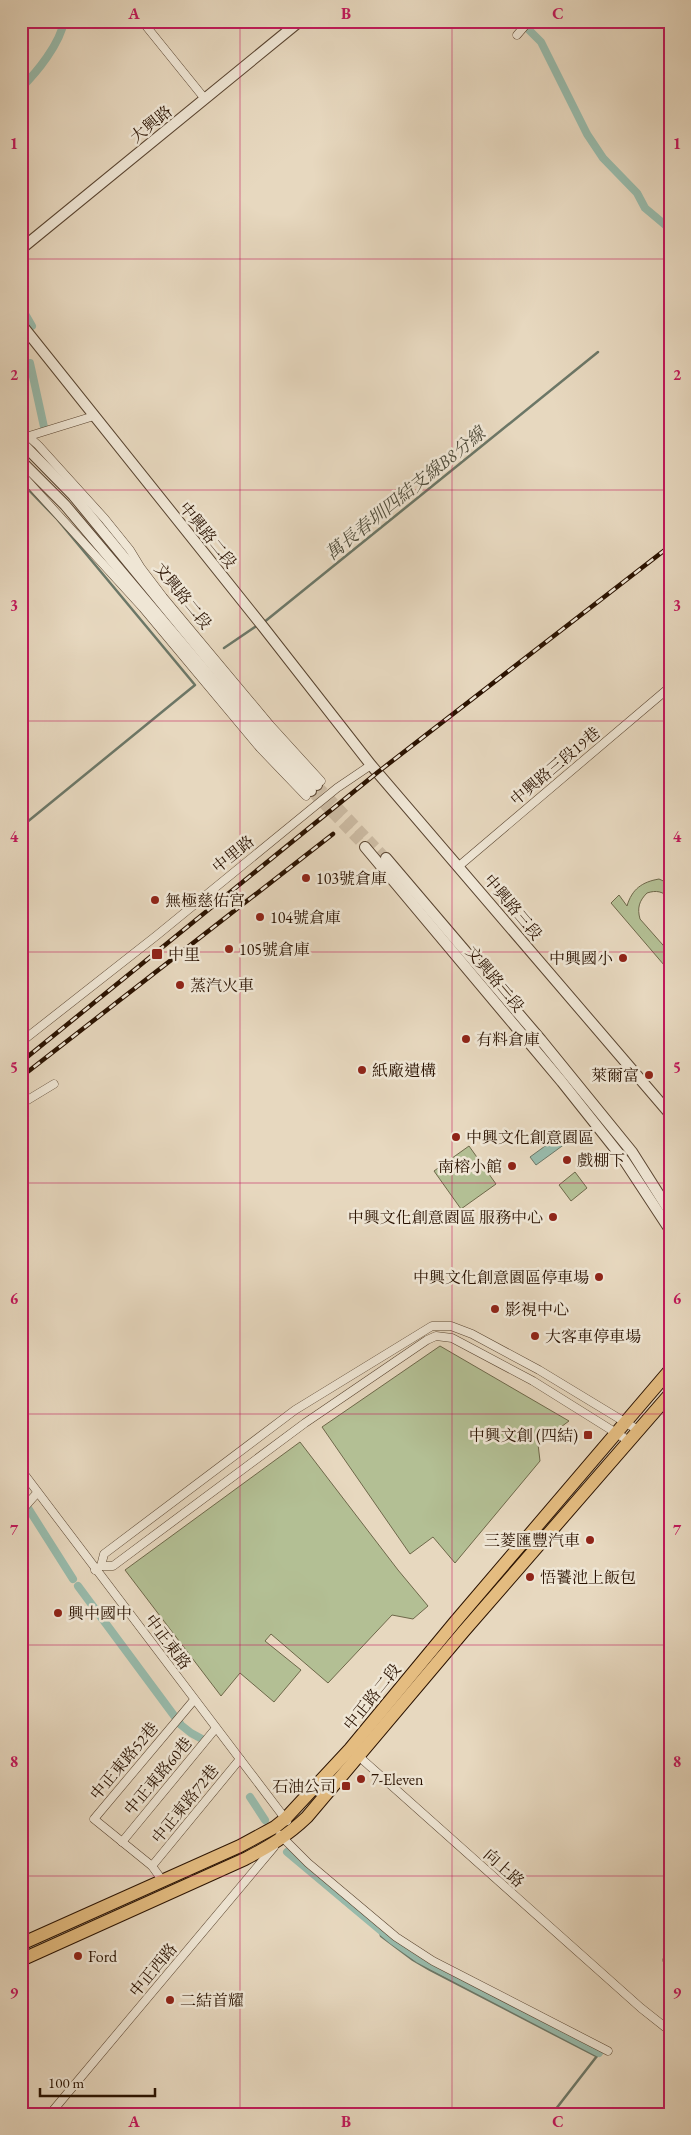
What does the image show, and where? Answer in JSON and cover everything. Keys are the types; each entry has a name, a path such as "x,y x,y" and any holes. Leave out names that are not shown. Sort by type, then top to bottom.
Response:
{"main road":[{"name":"中正路二段","path":"27,1957 280,1841 295,1829 308,1817 354,1752 454,1622 670,1370"},
{"name":"中正路二段","path":"21,1944 240,1846 280,1823 354,1752 464,1630 670,1394"}],"street":[{"path":"142,21 205,99"},
{"name":"大興路","path":"21,249 300,21"},
{"path":"517,35 528,21"},
{"name":"中興路二段","path":"21,324 371,765"},
{"path":"23,436 94,416"},
{"name":"文興路二段","path":"23,436 93,517 314,788"},
{"name":"文興路二段","path":"21,461 65,505 271,749 314,788"},
{"path":"21,474 143,608 260,748 314,788"},
{"name":"中興路三段19巷","path":"459,866 670,687"},
{"name":"中興路三段","path":"371,765 670,1114"},
{"name":"中里路","path":"21,1042 156,936 337,788 371,765"},
{"name":"文興路二段","path":"366,847 562,1082 624,1160 670,1230"},
{"name":"文興路二段","path":"386,858 541,1040 626,1145 670,1212"},
{"path":"21,1104 54,1084"},
{"path":"98,1568 104,1554 296,1410 432,1326 452,1326 472,1334 626,1421 638,1430"},
{"path":"98,1568 113,1566 305,1423 427,1340 436,1336 444,1336 460,1342 533,1381 629,1441"},
{"name":"中正東路","path":"21,1470 98,1568 240,1760 280,1823 280,1841 396,1937 433,1961 608,2051"},
{"path":"24,1508 37,1492"},
{"name":"中正東路52巷","path":"122,1842 94,1819 194,1700"},
{"name":"中正東路60巷","path":"122,1842 216,1728"},
{"name":"向上路","path":"354,1752 641,2008 670,2031"},
{"name":"中正東路72巷","path":"152,1866 240,1760"},
{"name":"中正東路","path":"280,1823 295,1829"},
{"name":"中正西路","path":"50,2114 280,1841"},
{"path":"122,1842 152,1866 162,1880"}],"shaded area":[{"path":"659,879 670,884 670,899 665,894 659,892 647,893 639,905 639,915 640,919 670,953 670,972 611,903 619,895 627,906 632,895 639,887"},
{"path":"563,1133 569,1141 536,1165 530,1157"},
{"path":"469,1146 496,1184 461,1209 434,1171"},
{"path":"575,1172 587,1188 571,1201 559,1185"},
{"path":"440,1346 569,1421 538,1444 540,1461 455,1563 433,1537 410,1554 322,1427"},
{"path":"300,1442 428,1606 413,1619 392,1615 328,1683 271,1634 265,1641 301,1670 274,1702 240,1673 221,1696 125,1570"}],"waterway":[{"path":"21,88 41,66 53,48 62,30 64,21"},
{"path":"520,21 541,42 587,134 603,158 637,193 645,208 670,229"},
{"path":"21,307 32,326"},
{"name":"萬長春圳四結支線B8分線","path":"263,623 598,352"},
{"path":"30,363 44,427"},
{"path":"21,482 57,519 195,685 21,827"},
{"path":"21,506 26,488"},
{"name":"萬長春圳四結支線B8分線","path":"224,648 258,625"},
{"path":"21,1497 73,1579"},
{"path":"78,1586 181,1725 202,1739"},
{"path":"250,1797 265,1820"},
{"path":"287,1852 392,1940 419,1959 599,2053 600,2051"},
{"path":"343,1899 342,1901 380,1932 381,1936 413,1960 594,2055 597,2056 599,2053"},
{"path":"552,2114 597,2056"}],"tunnel":[{"path":"317,785 386,858"},
{"path":"311,791 365,847"}],"railway":[{"path":"21,1062 378,772 670,546"},
{"path":"21,1077 333,834"}],"place":[{"name":"103號倉庫","path":"306,878"},
{"name":"無極慈佑宮","path":"155,900"},
{"name":"104號倉庫","path":"260,917"},
{"name":"105號倉庫","path":"229,949"},
{"name":"中里","path":"157,954"},
{"name":"中興國小","path":"623,958"},
{"name":"蒸汽火車","path":"180,985"},
{"name":"有料倉庫","path":"466,1039"},
{"name":"紙廠遺構","path":"362,1070"},
{"name":"萊爾富","path":"649,1075"},
{"name":"中興文化創意園區","path":"456,1137"},
{"name":"戲棚下","path":"567,1160"},
{"name":"南榕小館","path":"512,1166"},
{"name":"中興文化創意園區 服務中心","path":"553,1217"},
{"name":"中興文化創意園區停車場","path":"599,1277"},
{"name":"影視中心","path":"495,1309"},
{"name":"大客車停車場","path":"535,1336"},
{"name":"中興文創 (四結)","path":"588,1435"},
{"name":"三菱匯豐汽車","path":"590,1540"},
{"name":"悟饕池上飯包","path":"530,1577"},
{"name":"興中國中","path":"58,1613"},
{"name":"7-Eleven","path":"361,1779"},
{"name":"石油公司","path":"346,1786"},
{"name":"Ford","path":"78,1956"},
{"name":"二結首耀","path":"170,2000"}]}
